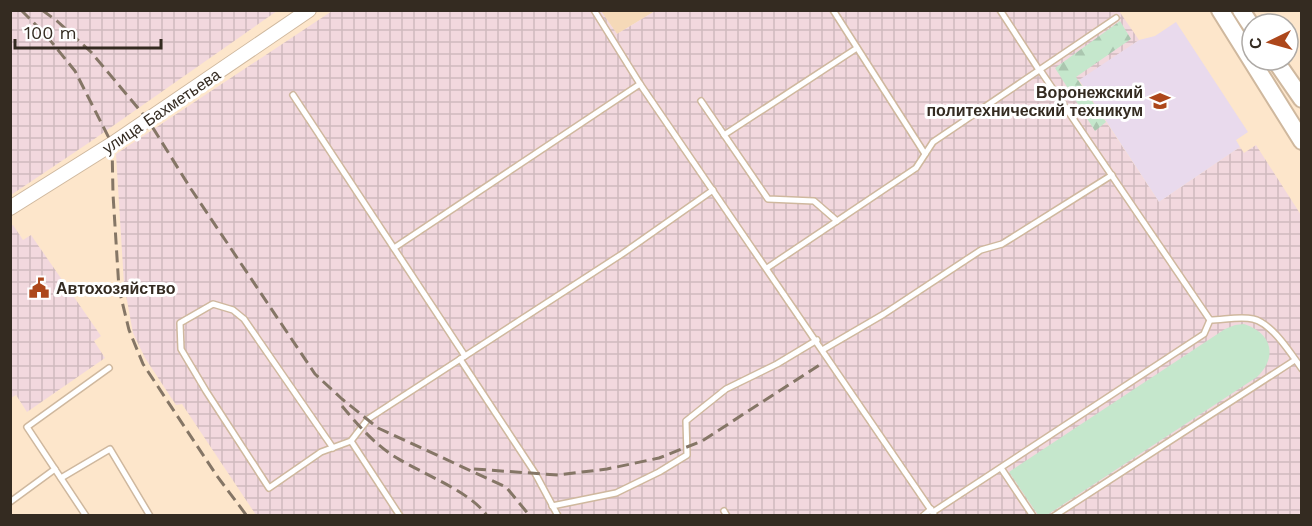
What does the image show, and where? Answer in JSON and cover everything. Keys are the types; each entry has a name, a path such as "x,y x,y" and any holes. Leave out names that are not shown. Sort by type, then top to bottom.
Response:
{"main road":[{"path":"1220,10 1302,141"},
{"path":"1283,72 1302,99"}],"street":[{"name":"улица Бахметьева","path":"10,208 121,138 309,10"}],"lane":[{"path":"594,10 640,84 933,512"},
{"path":"833,10 925,154"},
{"path":"1000,10 1210,320"},
{"path":"767,268 916,168 933,142 1116,18"},
{"path":"724,135 857,48"},
{"path":"394,248 640,84"},
{"path":"293,95 394,248 535,473 558,516"},
{"path":"701,101 768,199 814,201 837,221"},
{"path":"824,350 884,314 981,250 1002,244 1112,175"},
{"path":"333,448 244,319 233,310 213,304 180,323 181,349 269,488 321,452 333,448 351,441 368,419 622,254 713,189"},
{"path":"1210,320 1254,319 1268,327 1302,369"},
{"path":"922,516 933,512 1204,334 1210,320"},
{"path":"552,506 616,493 687,455 686,421 726,389 777,364 817,340"},
{"path":"1054,516 1295,360"},
{"path":"86,516 27,427 109,368"},
{"path":"351,441 400,516"},
{"path":"61,478 110,449 150,516"},
{"path":"1001,468 1033,516"},
{"path":"10,502 55,469"}],"shaded area":[{"path":"11,11 277,11 11,195"},
{"path":"332,11 601,11 617,34 655,11 1119,11 1139,40 1079,81 1159,202 1240,147 1244,153 1256,145 1301,215 1301,515 256,515 182,404 176,405 145,358 133,333 124,284 116,154"},
{"path":"601,11 655,11 617,34"},
{"name":"Воронежский политехнический техникум","path":"1176,22 1248,132 1236,140 1240,147 1159,202 1079,80 1139,40 1155,36"},
{"name":"Автохозяйство","path":"13,225 23,240 31,235 101,336 94,341 105,358 27,412 16,395 11,398 10,226"}],"green space":[{"path":"1120,21 1131,39 1076,77 1106,122 1095,131 1055,68"},
{"path":"1244,324 1261,333 1269,346 1268,362 1257,377 1047,515 1038,515 1009,472 1225,329"}],"railway":[{"path":"21,10 45,34 75,71 112,144 119,289 129,330 143,364 217,476 247,516"},
{"path":"42,10 91,52 148,120 191,189 315,374 378,428 506,487 530,516"},
{"path":"474,469 558,475 607,469 659,458 702,441 821,364"},
{"path":"342,406 360,427 389,453 459,491 487,516"}],"place":[{"name":"Воронежский политехнический техникум","path":"1160,101"},
{"name":"Автохозяйство","path":"39,288"}]}
